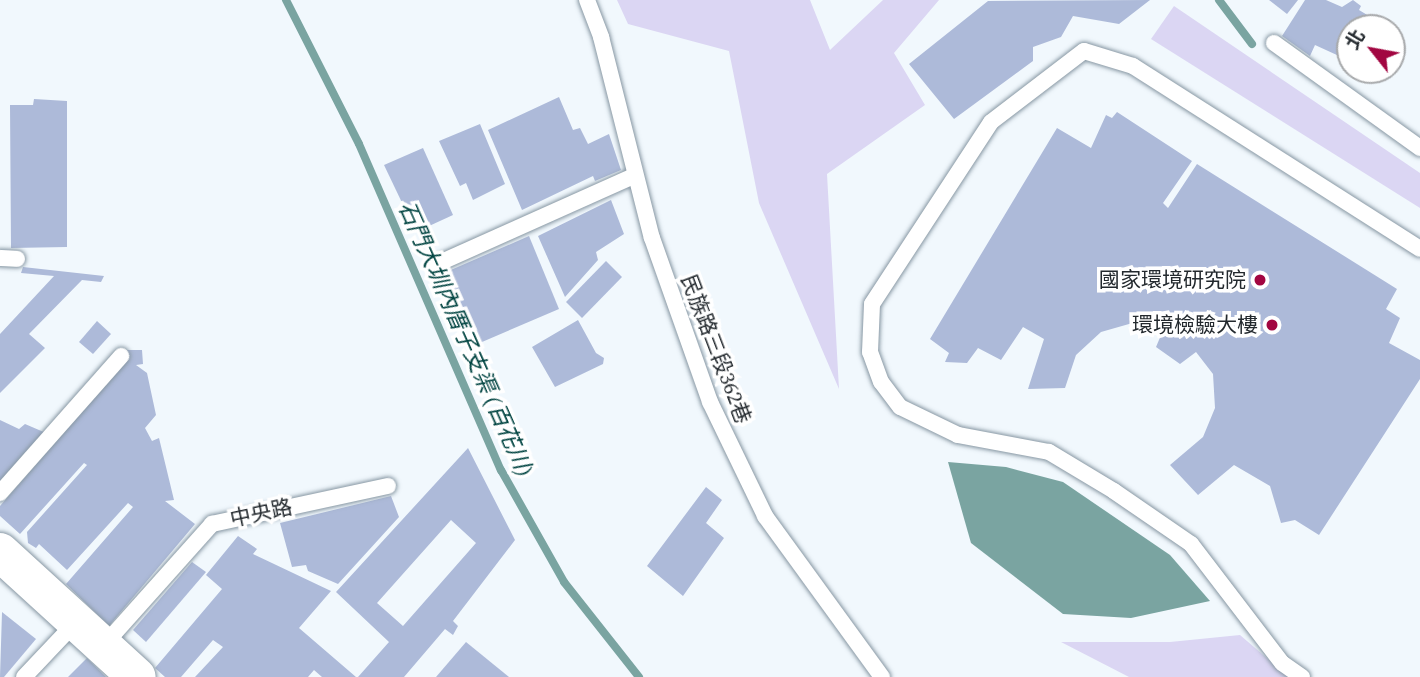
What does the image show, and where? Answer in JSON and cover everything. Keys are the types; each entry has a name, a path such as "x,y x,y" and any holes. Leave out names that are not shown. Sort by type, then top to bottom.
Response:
{"street":[{"path":"0,552 137,677"}],"lane":[{"name":"民族路三段362巷","path":"587,0 601,37 634,176 710,402 765,516 882,677"},
{"path":"1274,43 1420,147"},
{"path":"1302,677 1282,663 1191,544 1114,491 1049,452 958,435 900,407 881,382 870,352 872,304 991,122 1084,51 1133,66 1420,249"},
{"path":"437,264 634,176"},
{"path":"0,258 17,259"},
{"path":"0,493 121,356"},
{"name":"中央路","path":"24,677 90,634 212,523 388,486"}],"shaded area":[{"path":"617,0 810,0 830,50 883,0 939,0 894,53 925,105 827,174 839,389 759,203 729,51 628,24"},
{"path":"1174,6 1420,173 1420,208 1151,39"},
{"path":"948,462 1006,467 1063,482 1170,555 1210,601 1131,618 1063,614 971,543"},
{"path":"1240,635 1289,677 1129,677 1061,642 1170,642"}],"building":[{"path":"1150,0 1119,24 1073,16 1061,37 1033,47 1033,61 954,119 909,64 988,1"},
{"path":"1269,0 1298,0 1287,14"},
{"path":"1305,0 1326,0 1342,7 1353,0 1361,6 1359,10 1366,14 1336,14 1336,55 1315,45 1310,56 1282,36"},
{"path":"559,97 573,130 580,128 588,144 609,134 621,170 595,181 593,176 522,210 488,130"},
{"path":"34,99 67,101 67,247 11,248 10,105 33,105"},
{"name":"環境檢驗大樓","path":"1117,112 1192,161 1163,203 1168,208 1197,164 1397,289 1386,309 1400,318 1389,343 1420,360 1420,379 1319,535 1295,520 1281,523 1270,486 1234,465 1198,495 1170,465 1203,437 1215,408 1213,374 1196,352 1180,364 1156,347 1164,328 1136,322 1101,332 1076,355 1065,388 1028,389 1044,339 1023,327 1001,360 978,348 967,363 945,362 949,353 930,339 1057,128 1091,148 1106,115 1112,118"},
{"path":"480,124 505,184 473,200 466,183 460,186 439,141"},
{"path":"423,148 453,215 416,232 384,165"},
{"path":"611,200 624,234 596,252 598,260 565,297 538,236"},
{"path":"529,236 559,309 468,348 437,276"},
{"path":"606,261 622,277 582,318 566,302"},
{"path":"23,267 104,276 101,282 82,280 29,334 45,348 0,393 0,334 54,276 21,273"},
{"path":"578,320 596,353 604,358 603,364 555,387 532,347"},
{"path":"97,321 111,334 93,354 79,342"},
{"path":"127,350 142,350 143,364 136,365 147,373 156,415 145,428 152,441 159,438 174,500 165,501 195,524 109,626 66,584 133,507 128,503 67,570 39,544 36,548 28,543 27,532 87,465 84,463 20,534 0,516 0,506 129,357"},
{"path":"0,420 19,429 25,424 46,433 0,485"},
{"path":"468,448 515,540 453,621 458,626 453,635 445,629 404,677 358,677 389,642 336,592","holes":["451,520 476,543 403,626 377,603"]},
{"path":"706,487 722,500 706,523 724,538 683,596 647,566"},
{"path":"391,496 399,517 338,584 308,571 306,565 292,567 280,523"},
{"path":"238,536 257,549 253,554 331,591 299,628 356,677 322,677 314,670 308,677 195,677 223,647 213,640 181,677 165,677 155,668 222,589 206,575"},
{"path":"192,562 206,572 146,642 133,630"},
{"path":"2,612 36,639 4,677 0,677"},
{"path":"466,642 509,677 436,677"},
{"path":"87,658 106,677 68,677"}],"waterway":[{"name":"石門大圳內厝子支渠 (百花川)","path":"286,0 359,144 501,470 564,582 639,677"},
{"path":"1219,0 1252,44"}],"place":[{"name":"國家環境研究院","path":"1260,280"},
{"name":"環境檢驗大樓","path":"1272,325"}]}
